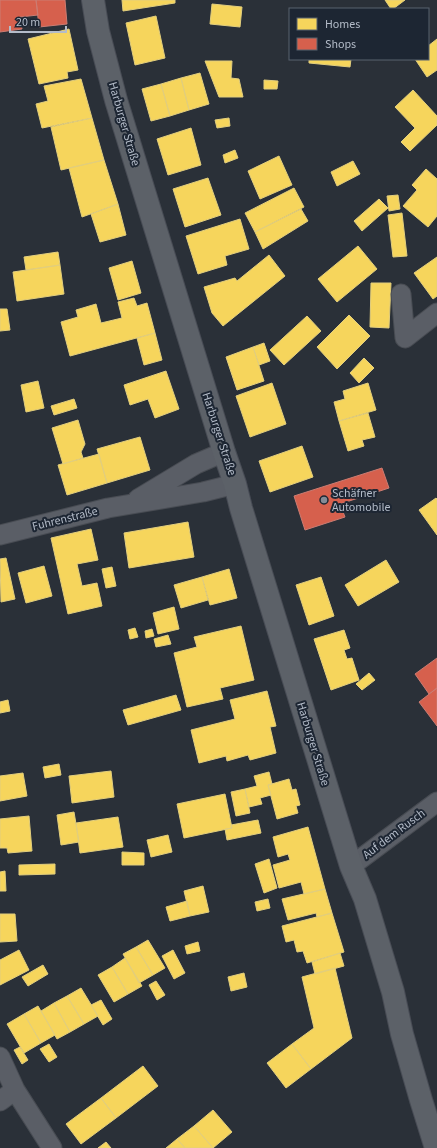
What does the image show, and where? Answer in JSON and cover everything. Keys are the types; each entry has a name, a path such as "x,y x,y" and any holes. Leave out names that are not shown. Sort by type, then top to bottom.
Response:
{"main road":[{"name":"Harburger Straße","path":"93,0 98,31 116,100 351,866 367,906 393,992 402,1034 436,1148"}],"street":[{"path":"401,294 405,338 437,313"},
{"name":"Fuhrenstraße","path":"130,504 196,464 224,452"},
{"name":"Fuhrenstraße","path":"0,535 130,504 203,492 235,484"},
{"name":"Auf dem Rusch","path":"351,866 437,802"},
{"path":"0,1057 15,1090 52,1148"},
{"path":"0,1102 15,1090"}],"building: Homes":[{"path":"122,0 175,0 175,3 123,11"},
{"path":"385,0 405,0 394,8 390,8"},
{"path":"212,4 242,7 240,27 210,24"},
{"path":"156,16 165,58 135,65 126,23"},
{"path":"69,29 78,70 67,72 68,78 39,84 28,39"},
{"path":"437,39 437,70 427,77 416,60 429,60 429,45"},
{"path":"309,60 351,60 350,67 309,63"},
{"path":"205,61 232,61 231,78 239,79 243,97 219,97"},
{"path":"200,73 209,104 189,110 181,78"},
{"path":"181,78 189,110 170,116 161,84"},
{"path":"81,79 92,118 42,128 36,104 48,101 44,86"},
{"path":"264,80 278,81 277,89 264,89"},
{"path":"161,84 170,116 151,121 142,89"},
{"path":"413,90 437,116 437,125 410,151 401,142 415,128 395,107"},
{"path":"92,118 104,160 61,170 51,127"},
{"path":"229,118 230,126 217,128 215,120"},
{"path":"191,128 201,165 168,175 157,139"},
{"path":"235,150 238,158 225,163 223,155"},
{"path":"279,156 292,185 260,199 248,171"},
{"path":"104,160 118,204 82,217 69,168"},
{"path":"353,161 360,174 337,186 331,172"},
{"path":"426,169 437,179 437,216 428,227 403,206 417,190 412,185"},
{"path":"208,178 221,215 185,227 173,189"},
{"path":"294,188 304,207 255,232 245,213"},
{"path":"398,195 400,209 389,211 387,196"},
{"path":"379,199 388,208 362,231 354,221"},
{"path":"118,204 126,235 100,242 91,214"},
{"path":"301,209 308,221 263,249 255,232"},
{"path":"402,213 407,256 393,257 388,215"},
{"path":"240,219 249,249 225,256 227,265 198,274 186,236"},
{"path":"358,246 377,269 337,302 318,279"},
{"path":"58,252 60,265 26,270 24,257"},
{"path":"269,255 285,276 223,326 212,313 204,287 235,278 237,281"},
{"path":"437,257 437,296 433,299 414,273"},
{"path":"132,261 141,293 118,300 109,268"},
{"path":"60,265 64,294 17,301 13,272"},
{"path":"371,283 391,283 389,328 370,327"},
{"path":"134,298 137,306 147,303 155,333 70,356 61,322 78,317 76,310 96,304 101,323 122,318 118,302"},
{"path":"0,309 7,309 10,330 0,331"},
{"path":"349,315 370,336 337,369 317,347"},
{"path":"307,316 321,331 284,365 270,350"},
{"path":"155,333 162,360 144,365 137,338"},
{"path":"264,343 270,361 259,365 253,347"},
{"path":"253,347 264,381 237,390 226,357"},
{"path":"364,358 374,368 359,383 350,373"},
{"path":"166,371 179,409 155,418 148,399 130,405 124,385"},
{"path":"38,381 44,408 26,412 21,385"},
{"path":"272,383 286,424 250,437 236,396"},
{"path":"368,383 376,410 339,421 334,402 345,399 343,391"},
{"path":"74,399 77,408 54,415 51,406"},
{"path":"368,413 375,437 362,440 364,446 348,451 339,421"},
{"path":"78,420 85,444 81,452 83,458 63,464 52,428"},
{"path":"140,437 150,470 107,483 97,449"},
{"path":"302,446 313,477 270,492 259,461"},
{"path":"99,454 107,483 67,495 58,465"},
{"path":"436,498 437,499 437,535 419,510"},
{"path":"188,522 194,557 129,568 124,533"},
{"path":"91,529 98,560 77,564 82,586 97,583 102,606 68,614 51,538"},
{"path":"6,558 15,599 1,602 0,559"},
{"path":"386,560 399,582 358,606 345,585"},
{"path":"44,566 52,596 26,603 18,573"},
{"path":"112,567 116,586 106,588 102,569"},
{"path":"229,569 237,598 210,605 202,577"},
{"path":"202,577 208,600 181,608 174,585"},
{"path":"321,577 334,616 309,625 296,585"},
{"path":"174,607 179,629 158,634 153,613"},
{"path":"241,626 254,680 220,688 223,699 187,707 174,653 197,647 194,637"},
{"path":"135,628 138,637 130,639 128,630"},
{"path":"152,629 154,636 146,638 145,631"},
{"path":"344,630 350,648 344,650 347,659 352,658 359,680 331,690 314,639"},
{"path":"168,635 171,644 156,647 154,639"},
{"path":"369,673 375,680 362,690 356,684"},
{"path":"267,691 276,726 270,727 276,753 250,760 248,755 227,761 226,756 199,763 191,730 235,719 230,700"},
{"path":"176,695 181,710 128,725 123,710"},
{"path":"8,700 10,711 0,713 0,702"},
{"path":"59,764 61,775 45,778 43,767"},
{"path":"111,771 114,797 72,803 69,776"},
{"path":"269,772 272,784 268,785 271,795 260,798 262,804 249,807 245,789 257,786 254,776"},
{"path":"23,773 27,796 0,801 0,776"},
{"path":"289,779 292,790 296,789 300,805 296,806 298,813 277,819 268,785"},
{"path":"245,789 250,813 236,816 231,792"},
{"path":"225,794 232,828 184,838 177,804"},
{"path":"74,812 79,842 61,845 57,815"},
{"path":"29,816 32,851 8,853 7,848 0,848 0,819"},
{"path":"118,817 123,847 80,853 76,823"},
{"path":"258,820 261,833 227,840 225,829 232,828 231,825"},
{"path":"308,827 325,889 304,894 301,882 279,888 273,865 290,860 288,854 278,857 273,837"},
{"path":"168,835 172,852 151,857 147,840"},
{"path":"122,852 144,853 144,865 122,865"},
{"path":"269,859 277,888 264,893 255,864"},
{"path":"55,864 55,874 19,875 19,865"},
{"path":"5,871 6,891 0,891 0,872"},
{"path":"203,886 209,912 190,916 184,891"},
{"path":"325,889 332,913 317,917 316,913 288,920 282,899"},
{"path":"268,899 270,908 257,911 255,902"},
{"path":"187,901 190,916 170,921 166,907"},
{"path":"332,913 344,952 307,963 303,951 297,952 294,940 286,942 282,926"},
{"path":"0,914 15,914 17,941 0,942"},
{"path":"148,940 165,968 153,975 136,947"},
{"path":"198,942 200,951 187,954 185,946"},
{"path":"136,947 153,975 139,983 123,954"},
{"path":"19,950 29,970 0,985 0,960"},
{"path":"173,950 185,973 174,979 162,956"},
{"path":"340,953 344,966 315,974 312,962"},
{"path":"125,958 142,986 128,994 112,967"},
{"path":"43,965 48,974 28,986 22,977"},
{"path":"112,967 128,994 114,1002 98,975"},
{"path":"335,968 352,1038 311,1069 292,1044 314,1028 302,977"},
{"path":"244,973 247,987 231,991 228,977"},
{"path":"156,981 165,995 157,1000 149,985"},
{"path":"81,988 98,1016 84,1024 67,996"},
{"path":"67,996 84,1024 70,1032 54,1003"},
{"path":"101,1000 112,1019 103,1025 91,1005"},
{"path":"54,1003 70,1032 57,1039 41,1011"},
{"path":"38,1006 55,1035 41,1043 24,1014"},
{"path":"24,1014 41,1043 24,1053 7,1024"},
{"path":"49,1044 57,1057 49,1062 40,1049"},
{"path":"292,1044 311,1069 286,1088 267,1063"},
{"path":"20,1047 28,1060 22,1064 14,1050"},
{"path":"143,1066 158,1086 116,1118 101,1098"},
{"path":"101,1098 116,1118 81,1144 66,1124"},
{"path":"213,1110 232,1132 213,1148 194,1126"},
{"path":"194,1126 213,1148 185,1148 177,1139"},
{"path":"177,1139 185,1148 166,1148"},
{"path":"106,1142 111,1148 98,1148"}],"building: Shops":[{"path":"0,0 36,0 38,15 20,17 22,29 0,32"},
{"path":"36,0 65,0 67,24 39,27"},
{"name":"Schäfner Automobile","path":"382,468 389,488 340,504 345,517 305,530 294,496"},
{"path":"437,658 437,688 429,694 415,674"},
{"path":"437,688 437,726 419,702"}],"place":[{"name":"Schäfner Automobile","path":"324,500"}]}
